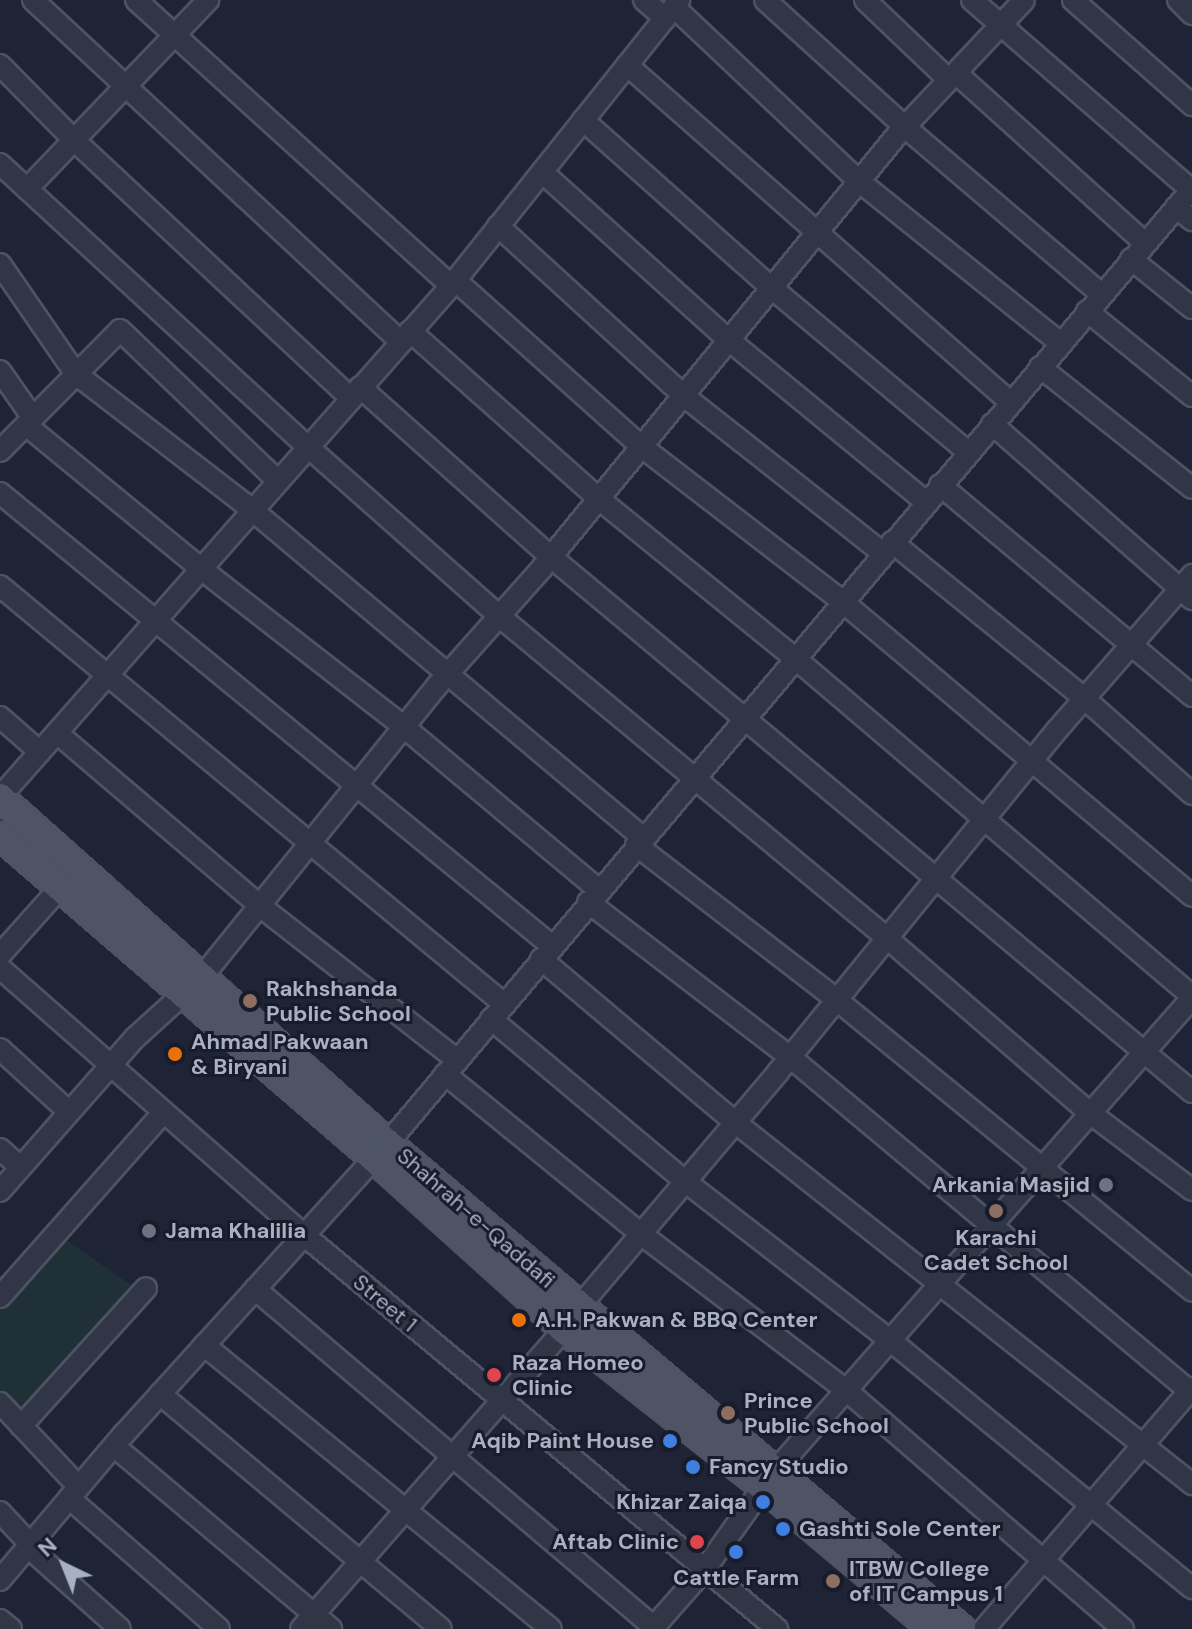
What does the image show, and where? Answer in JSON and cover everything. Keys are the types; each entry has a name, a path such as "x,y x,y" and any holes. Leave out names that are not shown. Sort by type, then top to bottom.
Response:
{"main road":[{"name":"Shahrah-e-Qaddafi","path":"0,797 202,977 564,1330 769,1479 962,1629"},
{"name":"Shahrah-e-Qaddafi","path":"0,836 181,995 579,1307 932,1629"}],"street":[{"path":"33,0 405,336 796,659 1192,997 769,1479 705,1569 654,1628 255,1289"},
{"path":"136,0 642,447 843,602 1192,896"},
{"path":"644,0 673,8 860,182 1060,343"},
{"path":"765,0 905,127 1101,294"},
{"path":"865,0 1145,243"},
{"path":"0,1580 114,1446 380,1150 639,841 746,721 887,548 1131,259 1145,243 1184,214 1192,190 972,0"},
{"path":"0,1191 109,1067 202,977 447,675 551,557 905,127 1024,0"},
{"path":"1073,0 1192,105"},
{"path":"1178,0 1192,14"},
{"path":"27,189 174,35 197,4"},
{"path":"0,797 453,283 673,8"},
{"path":"0,65 74,140 355,392 935,881 1192,1092"},
{"path":"627,65 1010,402"},
{"path":"583,120 773,289 968,452"},
{"path":"0,164 307,446 499,616 887,938 1090,1113 1192,1190"},
{"path":"542,172 730,341 926,502"},
{"path":"498,226 684,396 1085,699 1192,794"},
{"path":"1131,259 1192,308"},
{"path":"0,264 76,374 251,509 639,841 1043,1166 1192,1291"},
{"path":"1087,311 1192,396"},
{"path":"0,451 120,330 277,480"},
{"path":"1040,367 1192,488"},
{"path":"0,371 29,422 200,568 404,727 594,896 1191,1391 984,1629"},
{"path":"308,1622 500,1399 564,1330 579,1307 736,1123 1033,759 1133,643 1188,588 992,424"},
{"path":"940,485 1133,643 1192,696"},
{"path":"0,493 355,787 546,952 736,1123 1192,1484"},
{"path":"0,586 109,672 309,845 686,1182 890,1340 1093,1503 1192,1588"},
{"path":"0,717 40,752"},
{"path":"57,733 451,1067 641,1234 846,1390 1123,1629"},
{"path":"0,955 60,888"},
{"name":"Street 1","path":"0,968 109,1067 304,1235 777,1629"},
{"path":"0,1049 69,1112"},
{"path":"0,1297 163,1113"},
{"path":"0,1149 20,1167"},
{"path":"21,1426 146,1288"},
{"path":"204,1345 551,1629"},
{"path":"160,1394 441,1629"},
{"path":"0,1403 74,1492 219,1629"},
{"path":"114,1446 308,1622 331,1629"},
{"path":"0,1512 29,1546 120,1629"},
{"path":"0,1620 11,1629"}],"shaded area":[{"path":"59,1235 144,1294 28,1417 0,1397 0,1305"}],"place":[{"name":"Rakhshanda Public School","path":"250,1001"},
{"name":"Ahmad Pakwaan & Biryani","path":"175,1054"},
{"name":"Arkania Masjid","path":"1106,1185"},
{"name":"Karachi Cadet School","path":"996,1211"},
{"name":"Jama Khalilia","path":"149,1231"},
{"name":"A.H. Pakwan & BBQ Center","path":"519,1320"},
{"name":"Raza Homeo Clinic","path":"494,1375"},
{"name":"Prince Public School","path":"728,1413"},
{"name":"Aqib Paint House","path":"670,1441"},
{"name":"Fancy Studio","path":"693,1467"},
{"name":"Khizar Zaiqa","path":"763,1502"},
{"name":"Gashti Sole Center","path":"783,1529"},
{"name":"Aftab Clinic","path":"697,1542"},
{"name":"Cattle Farm","path":"736,1552"},
{"name":"ITBW College of IT Campus 1","path":"833,1581"}]}
